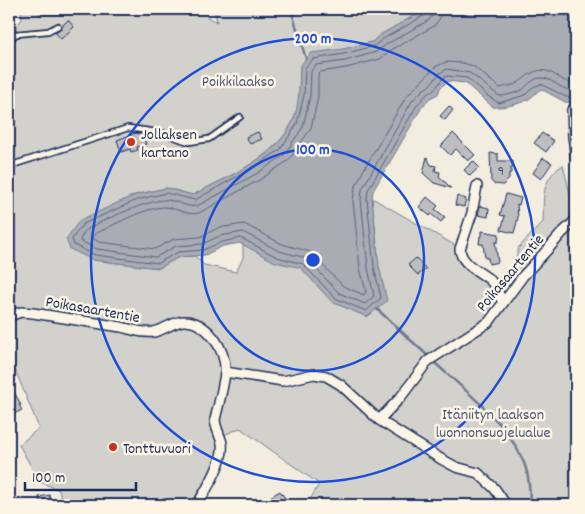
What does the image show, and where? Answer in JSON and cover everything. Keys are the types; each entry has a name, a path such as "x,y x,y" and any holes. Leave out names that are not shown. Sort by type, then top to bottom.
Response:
{"street":[{"path":"572,110 576,158"},
{"path":"476,186 472,213 460,254 463,260 492,282 502,302"},
{"name":"Poikasaartentie","path":"378,420 400,398 428,361 489,322 523,276 576,220"},
{"name":"Poikasaartentie","path":"9,316 22,312 33,313 154,332 178,322 192,322 199,324 212,335 221,352 225,372"},
{"path":"197,505 219,463 222,450 222,443 215,420 225,372 283,381 314,374 326,376 340,385 378,420 440,459 456,467 478,473 495,489 506,505"}],"lane":[{"path":"9,41 16,34 48,31 58,26"},
{"path":"9,166 128,128 163,133 189,142 209,139 240,117"}],"green space":[{"path":"21,9 37,9 40,15 107,12 107,9 205,9 207,17 217,22 214,9 426,9 380,35 372,42 343,49 300,66 298,102 292,123 274,147 248,166 193,195 166,188 135,195 114,205 93,260 159,268 179,257 195,256 204,265 236,272 243,258 243,245 240,243 378,254 372,198 458,247 490,283 497,300 518,285 576,224 576,505 307,505 319,484 240,428 215,439 218,451 215,463 193,505 62,505 59,490 40,482 19,445 39,428 9,355 9,29 15,29 22,19"},
{"path":"563,165 575,214 512,284 500,285 512,272 519,247 543,222 544,197 547,183 550,177"}],"water":[{"path":"426,9 576,9 576,103 565,102 541,89 531,98 521,103 493,107 465,83 448,81 440,88 438,94 430,98 422,107 373,191 372,198 379,266 387,301 367,317 332,302 301,268 275,262 240,243 223,246 205,255 179,257 159,268 93,260 70,249 66,239 80,220 135,195 166,188 193,195 262,157 284,136 292,123 298,102 300,66 311,53 343,49 372,42 380,35"}],"building":[{"path":"68,20 74,27 61,39 55,32 61,29"},
{"path":"449,106 453,110 445,120 440,116"},
{"path":"258,132 262,139 250,144 246,137"},
{"name":"Jollaksen kartano","path":"136,133 142,134 146,144 137,147 138,150 131,152 130,149 121,152 117,140"},
{"path":"453,133 475,155 468,161 456,149 450,155 441,146"},
{"path":"542,133 554,141 546,152 534,143"},
{"path":"490,153 498,154 498,161 513,161 513,168 511,168 511,173 509,173 509,179 503,185 494,184 491,181"},
{"path":"427,157 431,165 436,166 435,171 440,172 439,176 451,188 434,183 423,173"},
{"path":"543,158 552,163 541,179 533,173"},
{"path":"473,161 479,167 470,176 464,170"},
{"path":"506,194 521,198 519,205 517,204 518,218 514,233 501,230 505,216 500,215"},
{"path":"457,196 466,199 464,207 455,205"},
{"path":"427,197 438,206 435,209 445,217 441,222 419,207"},
{"path":"480,206 489,208 488,217 478,215"},
{"path":"482,231 499,234 498,242 495,242 498,262 489,264 488,258 485,258 483,244 479,244"},
{"path":"416,258 426,269 418,275 408,265"},
{"path":"9,382 22,410 12,415 9,409"},
{"path":"280,491 290,505 276,505 270,497"},
{"path":"49,495 53,505 40,505 39,497"}],"waterway":[{"path":"291,9 306,59"},
{"path":"377,309 428,356"},
{"path":"434,362 485,408 517,448 526,468 530,505"}],"place":[{"name":"Jollaksen kartano","path":"131,142"},
{"name":"Tonttuvuori","path":"113,447"}],"park label":[{"name":"Poikkilaakso","path":"238,80"},
{"name":"Itäniityn laakson luonnonsuojelualue","path":"493,422"}]}
